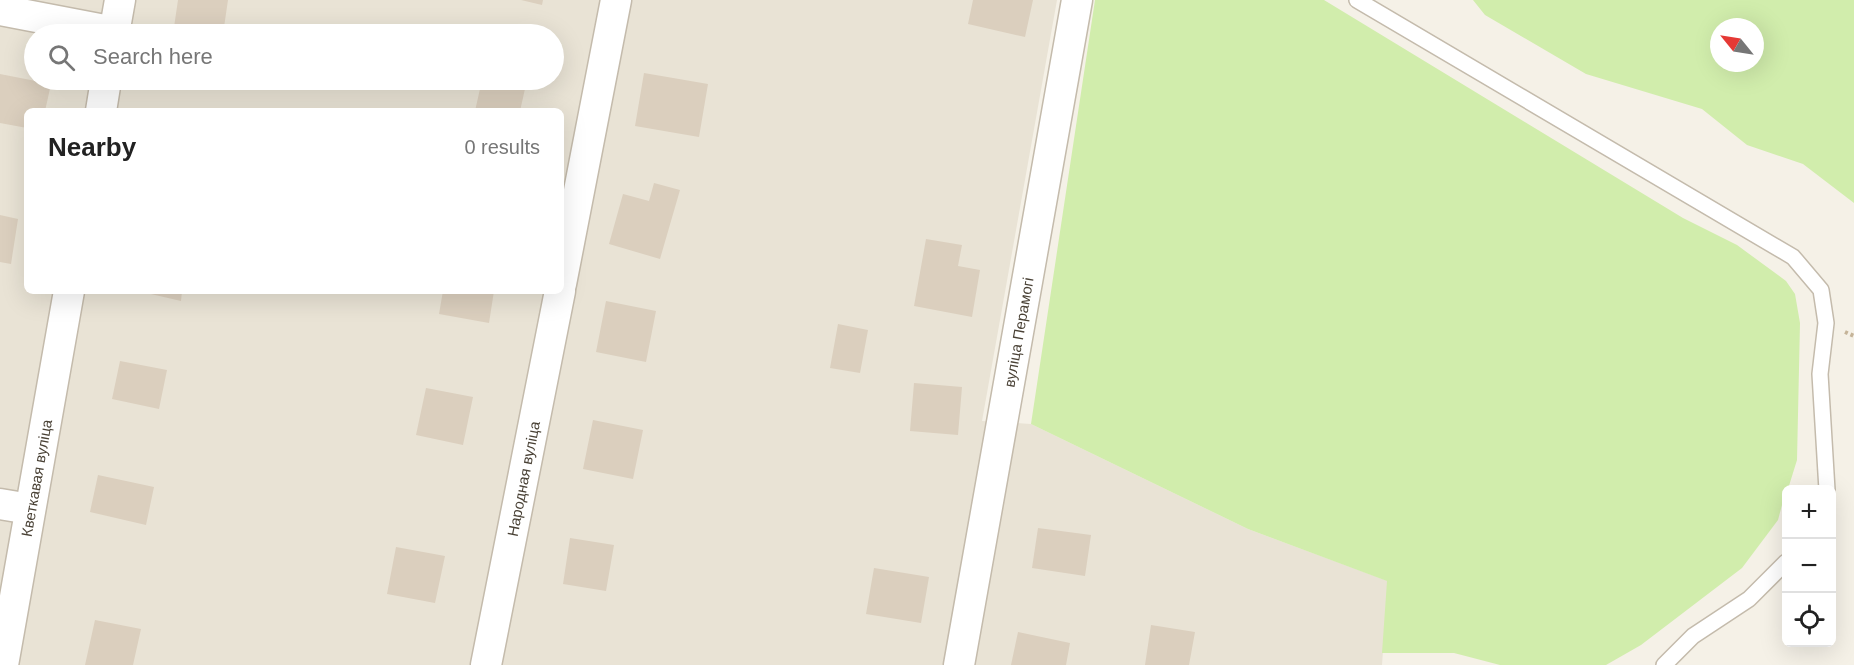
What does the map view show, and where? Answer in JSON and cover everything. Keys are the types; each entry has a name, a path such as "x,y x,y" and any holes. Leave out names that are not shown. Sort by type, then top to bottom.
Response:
{"street":[{"path":"116,24 120,0"},
{"path":"564,269 616,0"},
{"name":"вуліца Перамогі","path":"959,665 1077,0"},
{"path":"0,10 70,24"},
{"path":"101,108 104,90"},
{"name":"Кветкавая вуліца","path":"3,665 68,294"},
{"name":"Народная вуліца","path":"486,665 559,294"},
{"path":"0,504 30,509"}],"lane":[{"path":"1356,0 1793,257 1821,290 1826,323 1820,374 1827,485"},
{"path":"1664,665 1693,636 1749,599 1782,566"}],"shaded area":[{"path":"0,0 1057,0 982,421 1031,424 1248,529 1388,581 1382,665 0,665"}],"green space":[{"path":"1095,0 1324,0 1683,218 1737,245 1786,281 1795,294 1800,323 1797,460 1789,485 1782,485 1782,505 1778,520 1742,568 1641,645 1606,665 1500,665 1454,653 1382,653 1387,581 1248,529 1031,424"},
{"path":"1473,0 1854,0 1854,203 1803,164 1747,145 1702,109 1586,74 1485,15"}],"building":[{"path":"178,0 228,0 224,24 174,24"},
{"path":"521,0 543,0 542,5"},
{"path":"973,0 1033,0 1025,37 968,24"},
{"path":"644,73 708,84 699,137 635,126"},
{"path":"0,74 24,79 24,90 50,90 46,108 24,108 24,127 0,123"},
{"path":"480,90 525,90 521,108 476,108"},
{"path":"654,183 680,190 660,259 609,244 623,194 649,201"},
{"path":"0,215 18,219 11,264 0,262"},
{"path":"926,239 962,245 958,266 980,270 972,317 914,306"},
{"path":"151,294 182,294 181,301"},
{"path":"442,294 494,294 489,323 439,314"},
{"path":"606,301 656,311 646,362 596,352"},
{"path":"838,324 868,330 860,373 830,368"},
{"path":"120,361 167,370 159,409 112,399"},
{"path":"914,383 962,387 958,435 910,431"},
{"path":"426,388 473,397 463,445 416,435"},
{"path":"593,420 643,430 633,479 583,469"},
{"path":"98,475 154,487 146,525 90,512"},
{"path":"1038,528 1091,535 1085,576 1032,568"},
{"path":"570,538 614,545 606,591 563,584"},
{"path":"396,547 445,556 435,603 387,594"},
{"path":"874,568 929,577 921,623 866,614"},
{"path":"95,620 141,629 133,665 85,665"},
{"path":"1151,625 1195,632 1189,665 1145,665"},
{"path":"1018,632 1070,643 1066,665 1011,665"}]}
